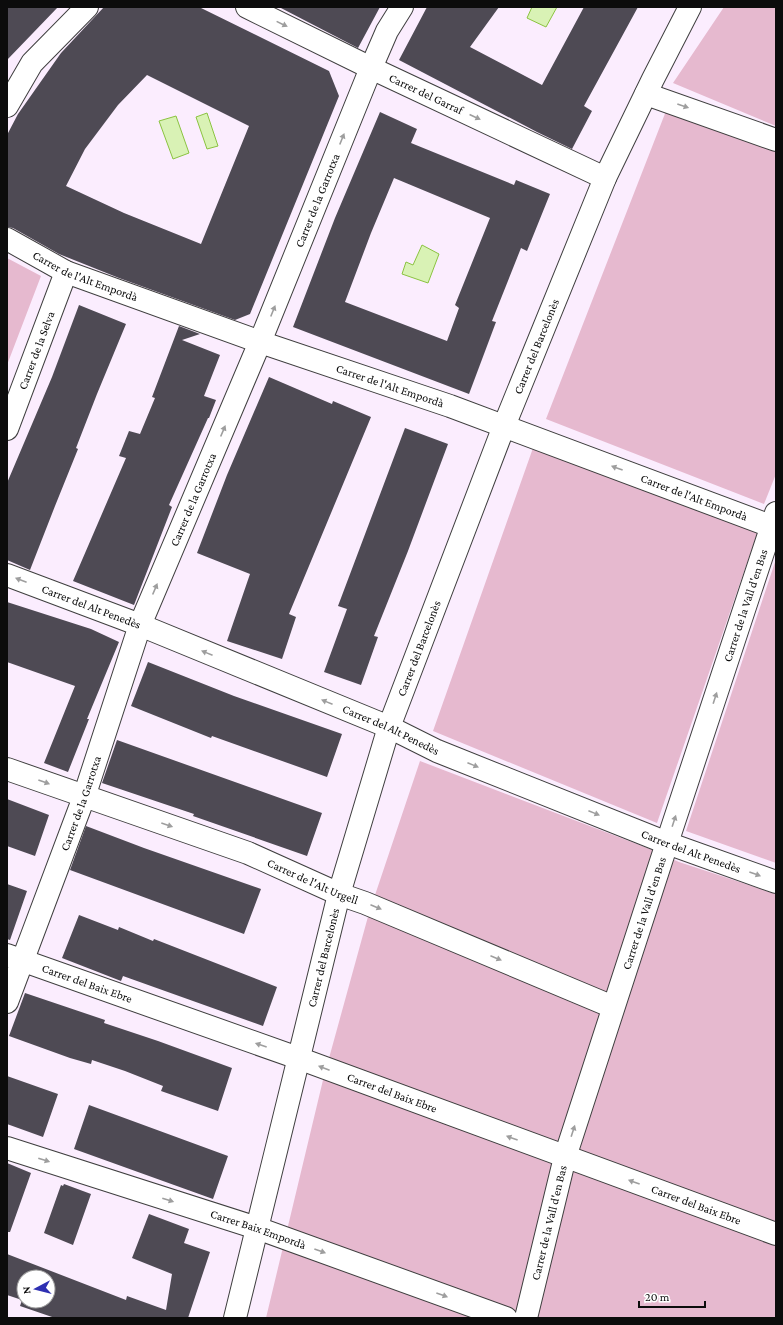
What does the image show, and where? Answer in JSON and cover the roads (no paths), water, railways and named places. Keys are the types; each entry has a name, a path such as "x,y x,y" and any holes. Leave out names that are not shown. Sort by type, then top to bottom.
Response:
{"street":[{"path":"7,106 32,63 87,7"},
{"name":"Carrer del Garraf","path":"247,7 371,68 605,178"},
{"name":"Carrer de la Garrotxa","path":"7,1002 15,958 84,797 140,625 260,342 371,68 387,31 402,7"},
{"name":"Carrer del Barcelonès","path":"235,1318 339,894 389,727 504,426 605,178 690,8"},
{"path":"646,94 776,140"},
{"name":"Carrer de l'Alt Empordà","path":"7,239 66,272 260,342 450,406 774,522"},
{"name":"Carrer de la Selva","path":"7,429 66,272"},
{"name":"Carrer de la Vall d'en Bas","path":"526,1318 565,1157 667,842 774,522"},
{"name":"Carrer del Alt Penedès","path":"7,574 140,625 389,727 437,750 667,842 776,882"},
{"name":"Carrer de l'Alt Urgell","path":"7,769 248,853 339,894 365,903 613,1007"},
{"name":"Carrer del Baix Ebre","path":"15,958 298,1058 776,1234"},
{"name":"Carrer Baix Empordà","path":"7,1148 257,1228 506,1318"}]}
